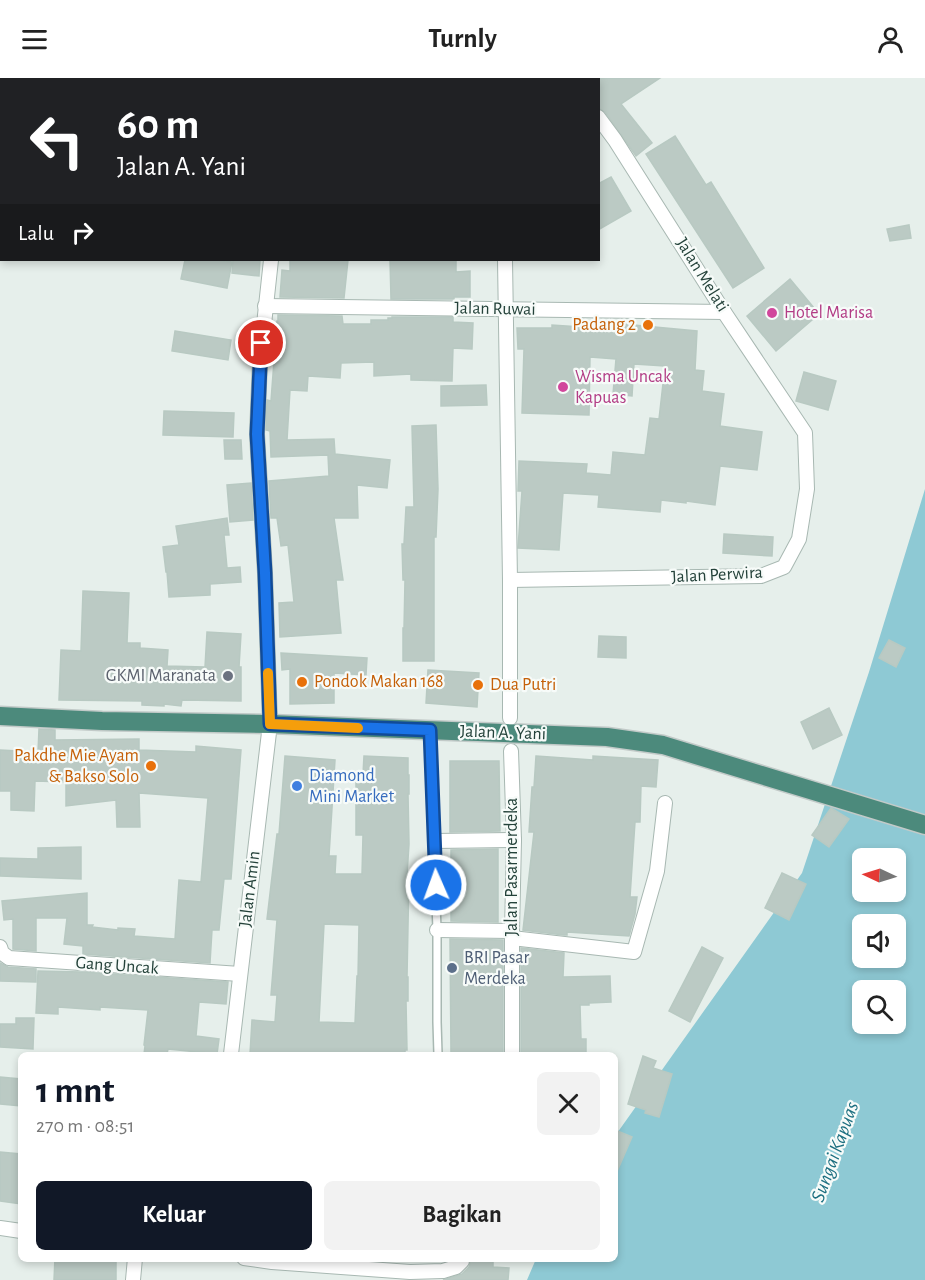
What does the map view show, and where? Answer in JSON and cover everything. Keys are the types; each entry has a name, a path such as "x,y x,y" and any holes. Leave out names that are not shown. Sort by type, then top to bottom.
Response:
{"highway":[{"name":"Jalan A. Yani","path":"0,716 607,736 663,745 925,825"}],"street":[{"name":"Jalan Melati","path":"600,120 805,434"},
{"name":"Jalan Amin","path":"231,1052 270,724 257,434 260,361 271,261"},
{"path":"505,261 510,718"},
{"name":"Jalan Ruwai","path":"265,306 724,312"},
{"name":"Jalan Perwira","path":"510,580 745,577 762,576 784,567 799,539 806,499 805,434"},
{"name":"Jalan Pasarmerdeka","path":"511,751 514,840 512,1052"},
{"path":"437,930 512,935 634,952 657,871 665,803"},
{"path":"435,841 514,840"},
{"name":"Gang Uncak","path":"0,948 2,953 9,958 240,974"},
{"path":"0,1228 18,1231"},
{"path":"133,1280 135,1262"},
{"path":"275,1262 389,1276 442,1271 456,1267 461,1262"}],"lane":[{"path":"430,730 435,841 438,1052"}],"water":[{"name":"Sungai Kapuas","path":"925,489 925,1280 527,1280 535,1262 618,1262 618,1132 802,873 869,672"}],"building":[{"path":"600,78 660,78 621,104 652,143 636,156 605,112 600,109"},
{"path":"675,136 706,185 711,182 764,268 733,288 646,154"},
{"path":"611,177 631,211 600,229 600,183"},
{"path":"909,225 911,238 890,241 887,229"},
{"path":"185,261 232,262 227,288 181,279"},
{"path":"233,261 260,261 259,276 232,273"},
{"path":"290,261 348,261 344,298 280,297 282,270 290,271"},
{"path":"390,261 456,261 456,272 470,271 470,297 391,299"},
{"path":"790,279 819,314 776,351 747,316"},
{"path":"278,315 342,316 343,324 371,324 371,320 388,320 392,317 453,317 453,322 473,323 472,349 453,348 452,381 411,380 411,374 374,376 374,362 341,363 340,378 308,376 307,391 290,390 287,440 334,439 335,454 390,460 387,488 357,485 358,518 334,518 343,580 336,580 341,633 280,637 279,603 294,602 288,545 281,546 277,518 271,518 269,481 329,476 328,455 271,457 270,431 266,430 267,400 271,401"},
{"path":"612,323 697,331 695,370 704,371 702,391 724,394 720,426 762,432 757,470 720,466 715,505 661,500 660,512 598,507 599,495 563,493 559,550 518,548 522,491 518,491 519,461 587,464 586,473 611,475 613,452 645,455 650,418 659,419 665,366 634,364 632,396 613,394 616,359 590,357 589,415 522,413 524,349 518,349 517,328 552,328 552,325 612,329"},
{"path":"175,331 231,340 228,360 172,351"},
{"path":"804,372 836,381 828,410 796,401"},
{"path":"486,385 487,405 441,406 441,386"},
{"path":"164,411 234,413 233,437 163,435"},
{"path":"436,425 438,489 436,537 434,537 434,661 403,661 405,580 403,580 402,544 404,544 406,507 414,507 412,426"},
{"path":"224,440 241,440 242,459 225,459"},
{"path":"251,483 253,520 230,522 227,485"},
{"path":"227,518 229,535 224,535 227,568 240,567 241,582 210,584 210,595 169,597 163,547 179,545 176,526"},
{"path":"724,534 773,537 772,556 723,553"},
{"path":"83,591 129,593 127,643 140,643 140,648 168,650 167,666 205,667 207,632 241,634 239,667 241,667 241,701 182,700 181,706 164,704 164,706 142,705 142,701 59,700 61,650 81,651"},
{"path":"599,636 626,637 626,658 598,657"},
{"path":"889,640 905,648 896,667 879,658"},
{"path":"281,653 367,658 366,675 334,673 334,703 290,704 290,669 282,670"},
{"path":"428,670 479,673 477,707 426,703"},
{"path":"829,708 842,735 813,749 801,722"},
{"path":"39,729 55,730 55,740 139,739 139,750 196,752 196,746 241,750 231,879 224,879 219,930 212,930 210,963 83,954 83,946 64,944 67,918 36,918 36,951 13,949 13,919 4,920 2,901 87,893 87,925 118,930 118,928 135,929 134,936 175,939 179,880 201,882 208,798 139,793 140,827 117,827 116,800 66,806 66,782 35,781 34,811 11,810 11,791 0,791 0,750 38,752"},
{"path":"285,756 335,760 329,856 336,856 335,874 362,874 363,835 356,835 356,774 363,774 364,756 408,758 408,1001 406,1001 407,1050 405,1052 250,1052 252,1020 275,1022 277,995 271,995 277,920 267,919 277,834 279,834","holes":["324,924 359,925 355,1023 319,1022"]},
{"path":"536,756 593,760 593,756 658,760 656,787 641,786 640,822 635,822 630,897 637,897 629,936 567,932 567,935 564,935 523,930 534,832 529,832"},
{"path":"450,761 499,761 500,831 450,832"},
{"path":"831,808 849,819 829,847 812,835"},
{"path":"81,847 81,879 0,876 0,858 38,859 38,848"},
{"path":"498,849 498,922 451,921 451,850"},
{"path":"782,873 806,884 789,920 765,908"},
{"path":"450,939 503,940 503,1052 451,1052"},
{"path":"702,947 723,958 690,1022 669,1011"},
{"path":"521,948 564,953 563,977 610,976 611,1002 580,1005 581,1039 586,1039 586,1052 521,1052"},
{"path":"0,963 8,967 36,969 36,982 0,981"},
{"path":"38,971 228,982 226,1004 199,1002 196,1036 219,1039 217,1052 168,1049 167,1052 144,1052 148,1010 58,1007 58,1014 36,1013"},
{"path":"16,1018 34,1018 33,1049 0,1047 0,1024 16,1024"},
{"path":"643,1056 656,1061 653,1068 672,1074 659,1117 628,1104"},
{"path":"0,1077 18,1079 18,1106 0,1104"},
{"path":"618,1131 632,1137 618,1169"},
{"path":"0,1152 18,1154 18,1204 0,1201"},
{"path":"55,1262 116,1262 116,1280 54,1280"},
{"path":"470,1262 493,1262 493,1267 509,1268 508,1280 443,1280 462,1274 469,1267"}],"slow traffic":[{"path":"268,673 270,724 358,728"}],"place":[{"name":"Hotel Marisa","path":"772,313"},
{"name":"Padang 2","path":"648,325"},
{"name":"Wisma Uncak Kapuas","path":"563,387"},
{"name":"GKMI Maranata","path":"228,676"},
{"name":"Pondok Makan 168","path":"302,682"},
{"name":"Dua Putri","path":"478,685"},
{"name":"Pakdhe Mie Ayam & Bakso Solo","path":"151,766"},
{"name":"Diamond Mini Market","path":"297,786"},
{"name":"BRI Pasar Merdeka","path":"452,968"}],"route":[{"path":"261,343 257,434 270,724 430,730 436,885"}]}
